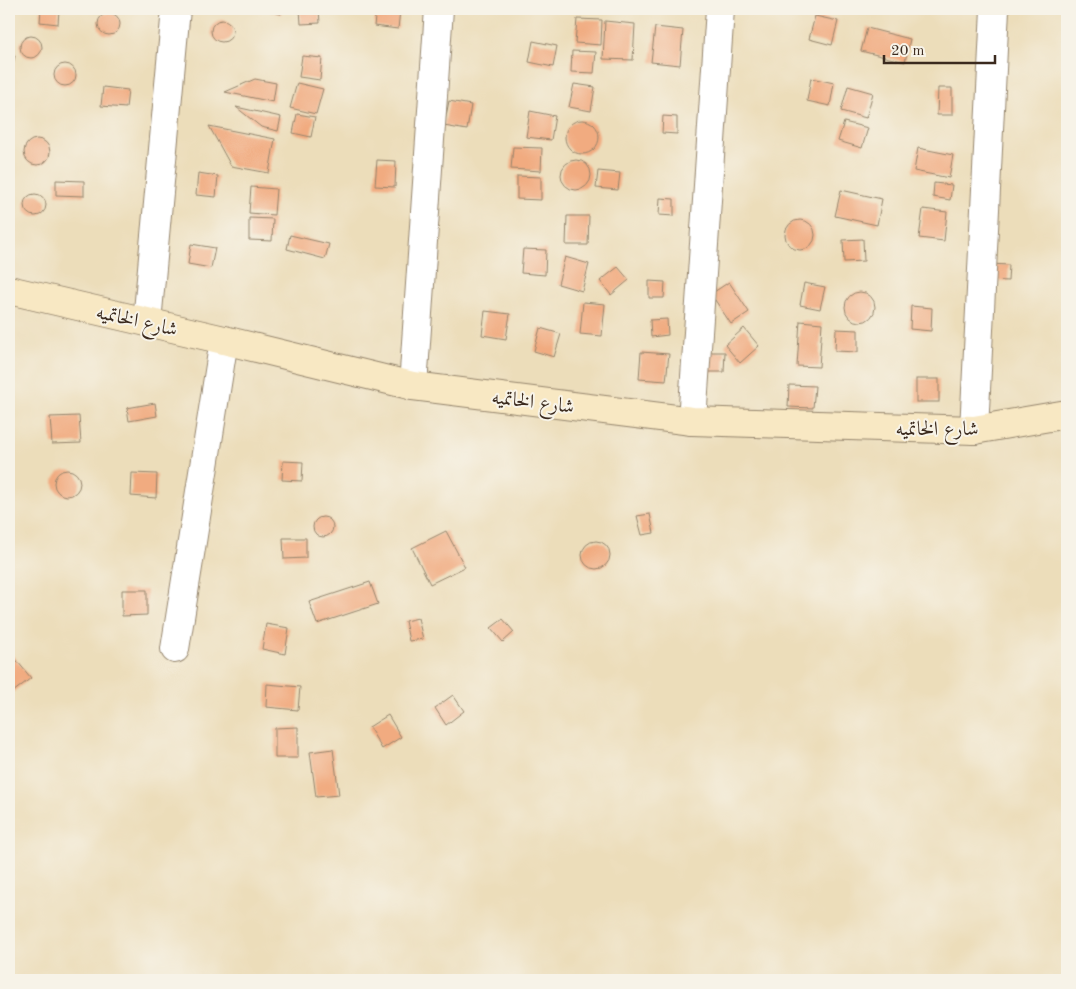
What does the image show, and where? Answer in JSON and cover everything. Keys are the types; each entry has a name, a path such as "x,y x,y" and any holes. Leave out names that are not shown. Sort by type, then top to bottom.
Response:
{"street":[{"path":"146,322 176,9"},
{"path":"413,386 439,9"},
{"path":"692,421 720,9"},
{"path":"974,430 995,9"},
{"name":"شارع الخاتميه","path":"9,290 413,386 692,421 974,430 1067,414"},
{"path":"174,650 224,340"}],"building":[{"path":"41,9 59,10 58,24 40,22"},
{"path":"261,9 282,9 281,14"},
{"path":"300,9 319,9 320,23 301,24"},
{"path":"376,9 400,10 398,29 374,26"},
{"path":"109,13 117,16 120,24 117,32 109,35 101,32 98,24 101,16"},
{"path":"815,16 838,21 832,45 809,39"},
{"path":"577,19 602,20 601,45 575,43"},
{"path":"222,20 230,23 233,31 230,39 222,42 214,39 211,31 214,23"},
{"path":"605,21 635,24 633,60 603,59"},
{"path":"655,27 683,30 680,65 651,62"},
{"path":"867,28 910,39 905,62 861,51"},
{"path":"31,36 39,39 42,47 39,55 31,58 23,55 20,47 23,39"},
{"path":"533,41 557,46 553,67 529,62"},
{"path":"572,51 596,52 594,73 571,72"},
{"path":"9,54 15,56 11,72 9,71"},
{"path":"302,56 322,58 320,80 299,77"},
{"path":"65,64 73,67 76,75 73,83 65,86 57,83 54,75 57,67"},
{"path":"811,78 834,83 830,106 807,101"},
{"path":"255,79 276,83 273,102 225,92"},
{"path":"297,83 323,89 316,114 290,108"},
{"path":"574,84 595,87 591,111 569,107"},
{"path":"848,86 873,93 866,118 841,111"},
{"path":"103,87 128,90 126,108 101,106"},
{"path":"938,88 952,88 952,115 937,115"},
{"path":"449,101 471,105 467,130 444,126"},
{"path":"236,107 281,117 278,131 261,127"},
{"path":"530,111 555,116 551,140 526,137"},
{"path":"297,114 315,117 311,137 293,133"},
{"path":"663,116 677,117 677,134 662,133"},
{"path":"582,120 589,121 594,125 598,130 598,144 594,149 589,153 582,154 575,153 570,149 566,144 565,137 566,130 570,125 575,121"},
{"path":"844,122 868,128 862,148 838,141"},
{"path":"209,126 275,139 269,173 231,166"},
{"path":"37,139 46,143 50,152 46,161 37,165 28,161 24,152 28,143"},
{"path":"513,147 542,148 541,171 511,169"},
{"path":"918,148 953,155 949,178 914,171"},
{"path":"377,160 396,161 395,187 375,186"},
{"path":"576,160 587,164 591,175 587,186 576,190 565,186 561,175 565,164"},
{"path":"598,171 620,173 618,190 596,188"},
{"path":"198,173 218,176 216,197 196,195"},
{"path":"517,176 541,177 541,200 517,199"},
{"path":"56,180 84,181 84,196 56,195"},
{"path":"934,183 952,185 950,200 933,197"},
{"path":"251,187 276,189 274,215 249,213"},
{"path":"841,190 882,199 877,225 835,216"},
{"path":"35,194 43,197 46,205 43,213 35,216 27,213 24,205 27,197"},
{"path":"660,198 674,199 674,216 659,215"},
{"path":"923,209 947,212 944,241 919,238"},
{"path":"567,216 589,216 588,245 566,245"},
{"path":"249,218 273,219 272,241 249,240"},
{"path":"800,220 811,224 815,235 811,246 800,250 789,246 785,235 789,224"},
{"path":"290,235 329,244 325,259 287,249"},
{"path":"863,239 864,261 844,262 843,240"},
{"path":"191,244 215,248 211,268 188,264"},
{"path":"523,249 546,250 545,275 521,273"},
{"path":"565,257 589,264 582,291 558,284"},
{"path":"989,264 1009,265 1008,281 989,280"},
{"path":"618,267 629,280 611,295 600,281"},
{"path":"649,281 665,282 664,298 649,298"},
{"path":"729,282 749,312 731,324 711,294"},
{"path":"804,283 825,287 820,309 800,305"},
{"path":"860,292 871,296 875,307 871,318 860,322 849,318 845,307 849,296"},
{"path":"583,302 605,304 602,336 580,334"},
{"path":"911,306 932,308 931,331 910,329"},
{"path":"485,311 510,314 506,339 482,335"},
{"path":"667,319 668,335 651,337 650,320"},
{"path":"800,321 822,323 819,367 797,366"},
{"path":"540,328 561,334 554,357 534,351"},
{"path":"744,328 759,346 740,363 725,345"},
{"path":"836,329 858,330 858,352 835,351"},
{"path":"641,352 669,354 666,381 639,379"},
{"path":"704,352 725,352 724,372 703,372"},
{"path":"916,379 939,379 939,402 916,402"},
{"path":"789,385 815,386 813,408 788,407"},
{"path":"155,403 157,416 129,421 127,408"},
{"path":"79,416 81,443 52,444 50,417"},
{"path":"283,461 303,462 302,481 282,480"},
{"path":"67,470 76,474 80,483 76,492 67,496 58,492 54,483 58,474"},
{"path":"132,473 157,474 156,498 131,496"},
{"path":"650,514 654,533 642,535 637,516"},
{"path":"323,517 330,520 333,527 330,534 323,537 316,534 313,527 316,520"},
{"path":"446,531 465,567 430,584 412,548"},
{"path":"283,538 306,538 306,558 284,559"},
{"path":"596,541 606,545 610,555 606,565 596,569 586,565 582,555 586,545"},
{"path":"370,582 378,604 317,624 309,602"},
{"path":"122,590 147,590 147,615 122,616"},
{"path":"418,618 423,639 409,641 405,621"},
{"path":"503,619 514,632 503,642 491,628"},
{"path":"266,624 289,628 285,654 262,649"},
{"path":"13,656 31,678 13,692 9,686 9,659"},
{"path":"267,684 300,687 298,710 266,707"},
{"path":"453,695 464,711 446,725 435,708"},
{"path":"388,715 401,737 382,749 369,727"},
{"path":"298,727 298,758 275,758 275,728"},
{"path":"333,749 339,795 316,797 310,752"}]}
